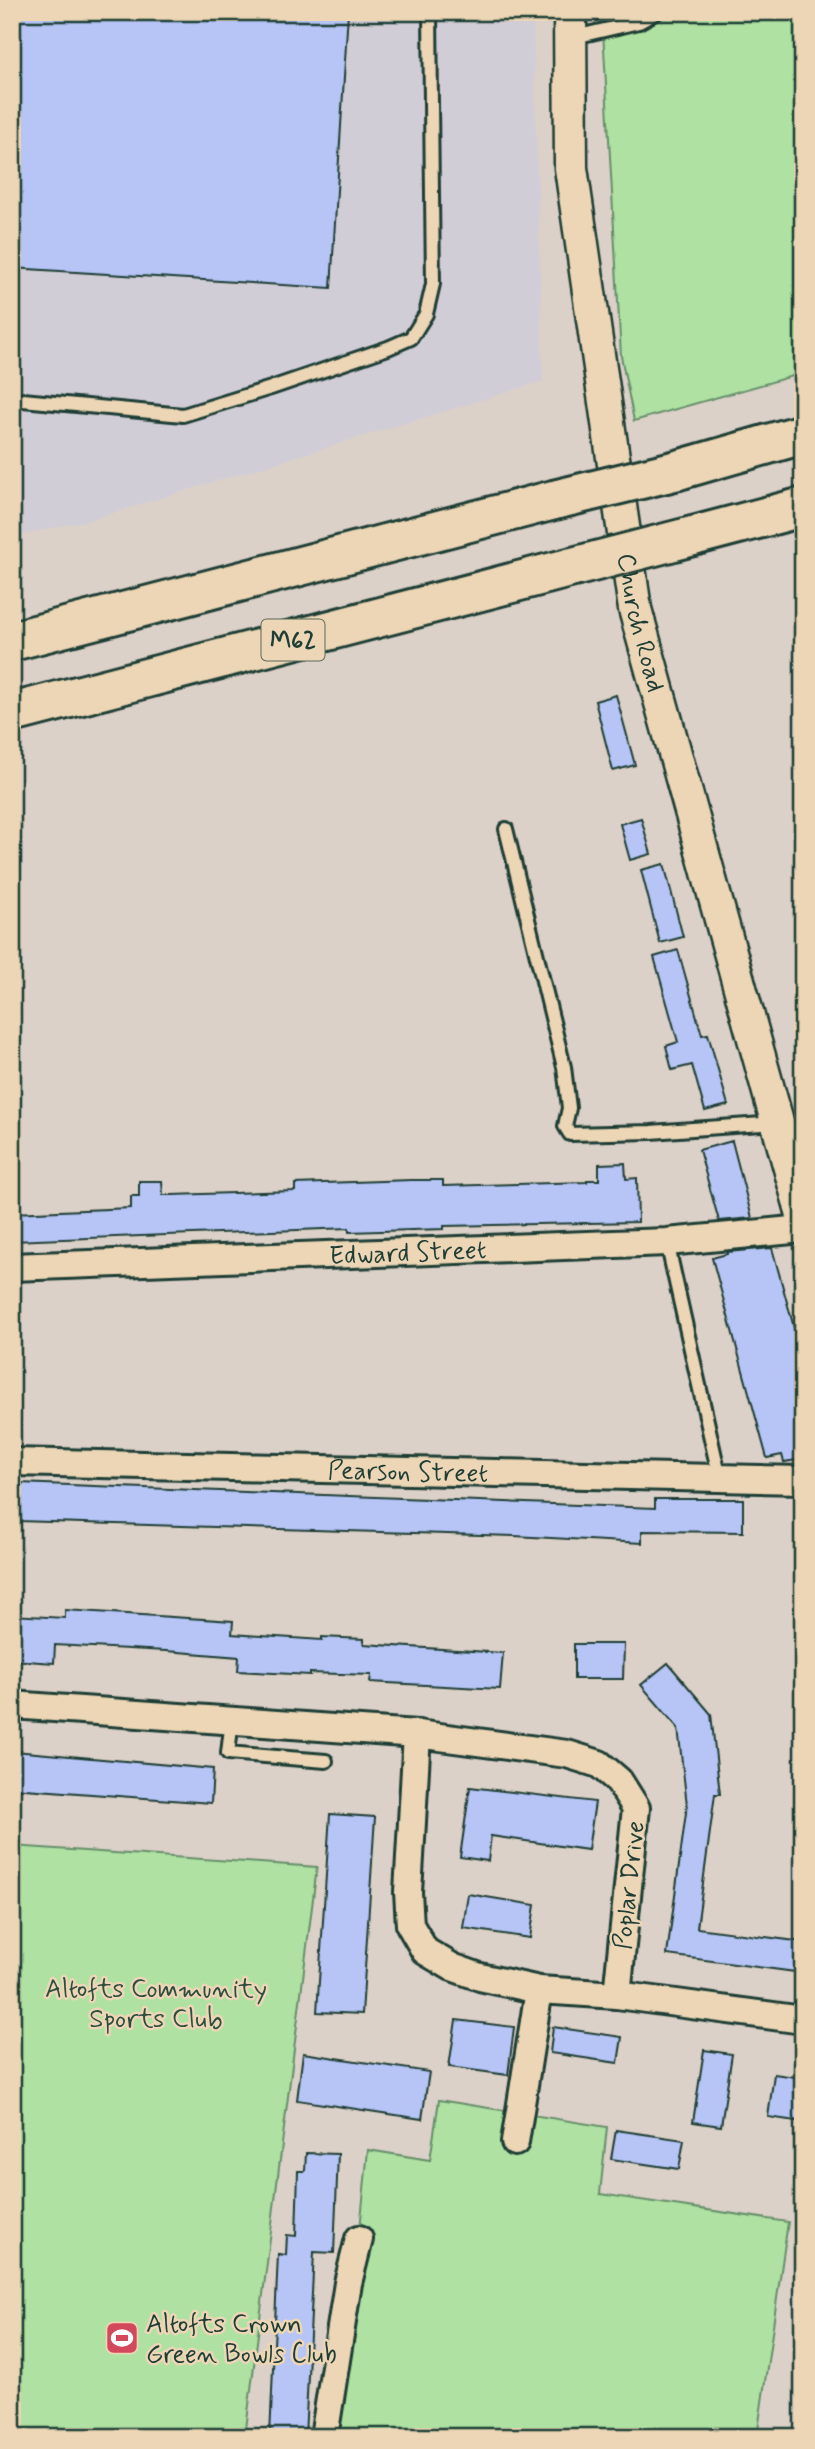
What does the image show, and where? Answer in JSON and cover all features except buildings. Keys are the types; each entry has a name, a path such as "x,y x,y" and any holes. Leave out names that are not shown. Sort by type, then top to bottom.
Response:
{"highway":[{"path":"12,641 678,470 803,434"},
{"name":"M62","path":"12,713 803,507"}],"street":[{"name":"Church Road","path":"570,25 571,168 635,609 803,1215"},
{"name":"Edward Street","path":"12,1267 667,1242 803,1229"},
{"name":"Pearson Street","path":"12,1462 803,1480"},
{"name":"Poplar Drive","path":"12,1705 417,1734 567,1754 598,1764 619,1781 636,1808 617,1995"},
{"path":"417,1734 408,1892 410,1926 425,1951 452,1967 480,1977 539,1990 617,1995 803,2020"},
{"path":"515,2142 539,1990"},
{"path":"324,2437 336,2281 359,2239"}],"lane":[{"path":"12,399 183,415 310,375 411,338 425,314 433,284 430,12"},
{"path":"570,25 639,22 657,12"},
{"path":"506,829 564,1067 569,1108 565,1126 570,1134 651,1132 779,1122"},
{"path":"667,1242 720,1480"},
{"path":"232,1720 228,1753 326,1760"}],"shaded area":[{"path":"12,12 533,12 543,381 90,520 12,537"}],"green space":[{"path":"602,12 803,12 803,373 634,421 621,356"},
{"name":"Altofts Community Sports Club","path":"12,1846 317,1867 245,2437 12,2437"},
{"path":"439,2100 607,2127 600,2194 788,2222 757,2437 324,2437 359,2239 368,2150 430,2160"}],"place":[{"name":"Altofts Crown Green Bowls Club","path":"122,2338"}]}
